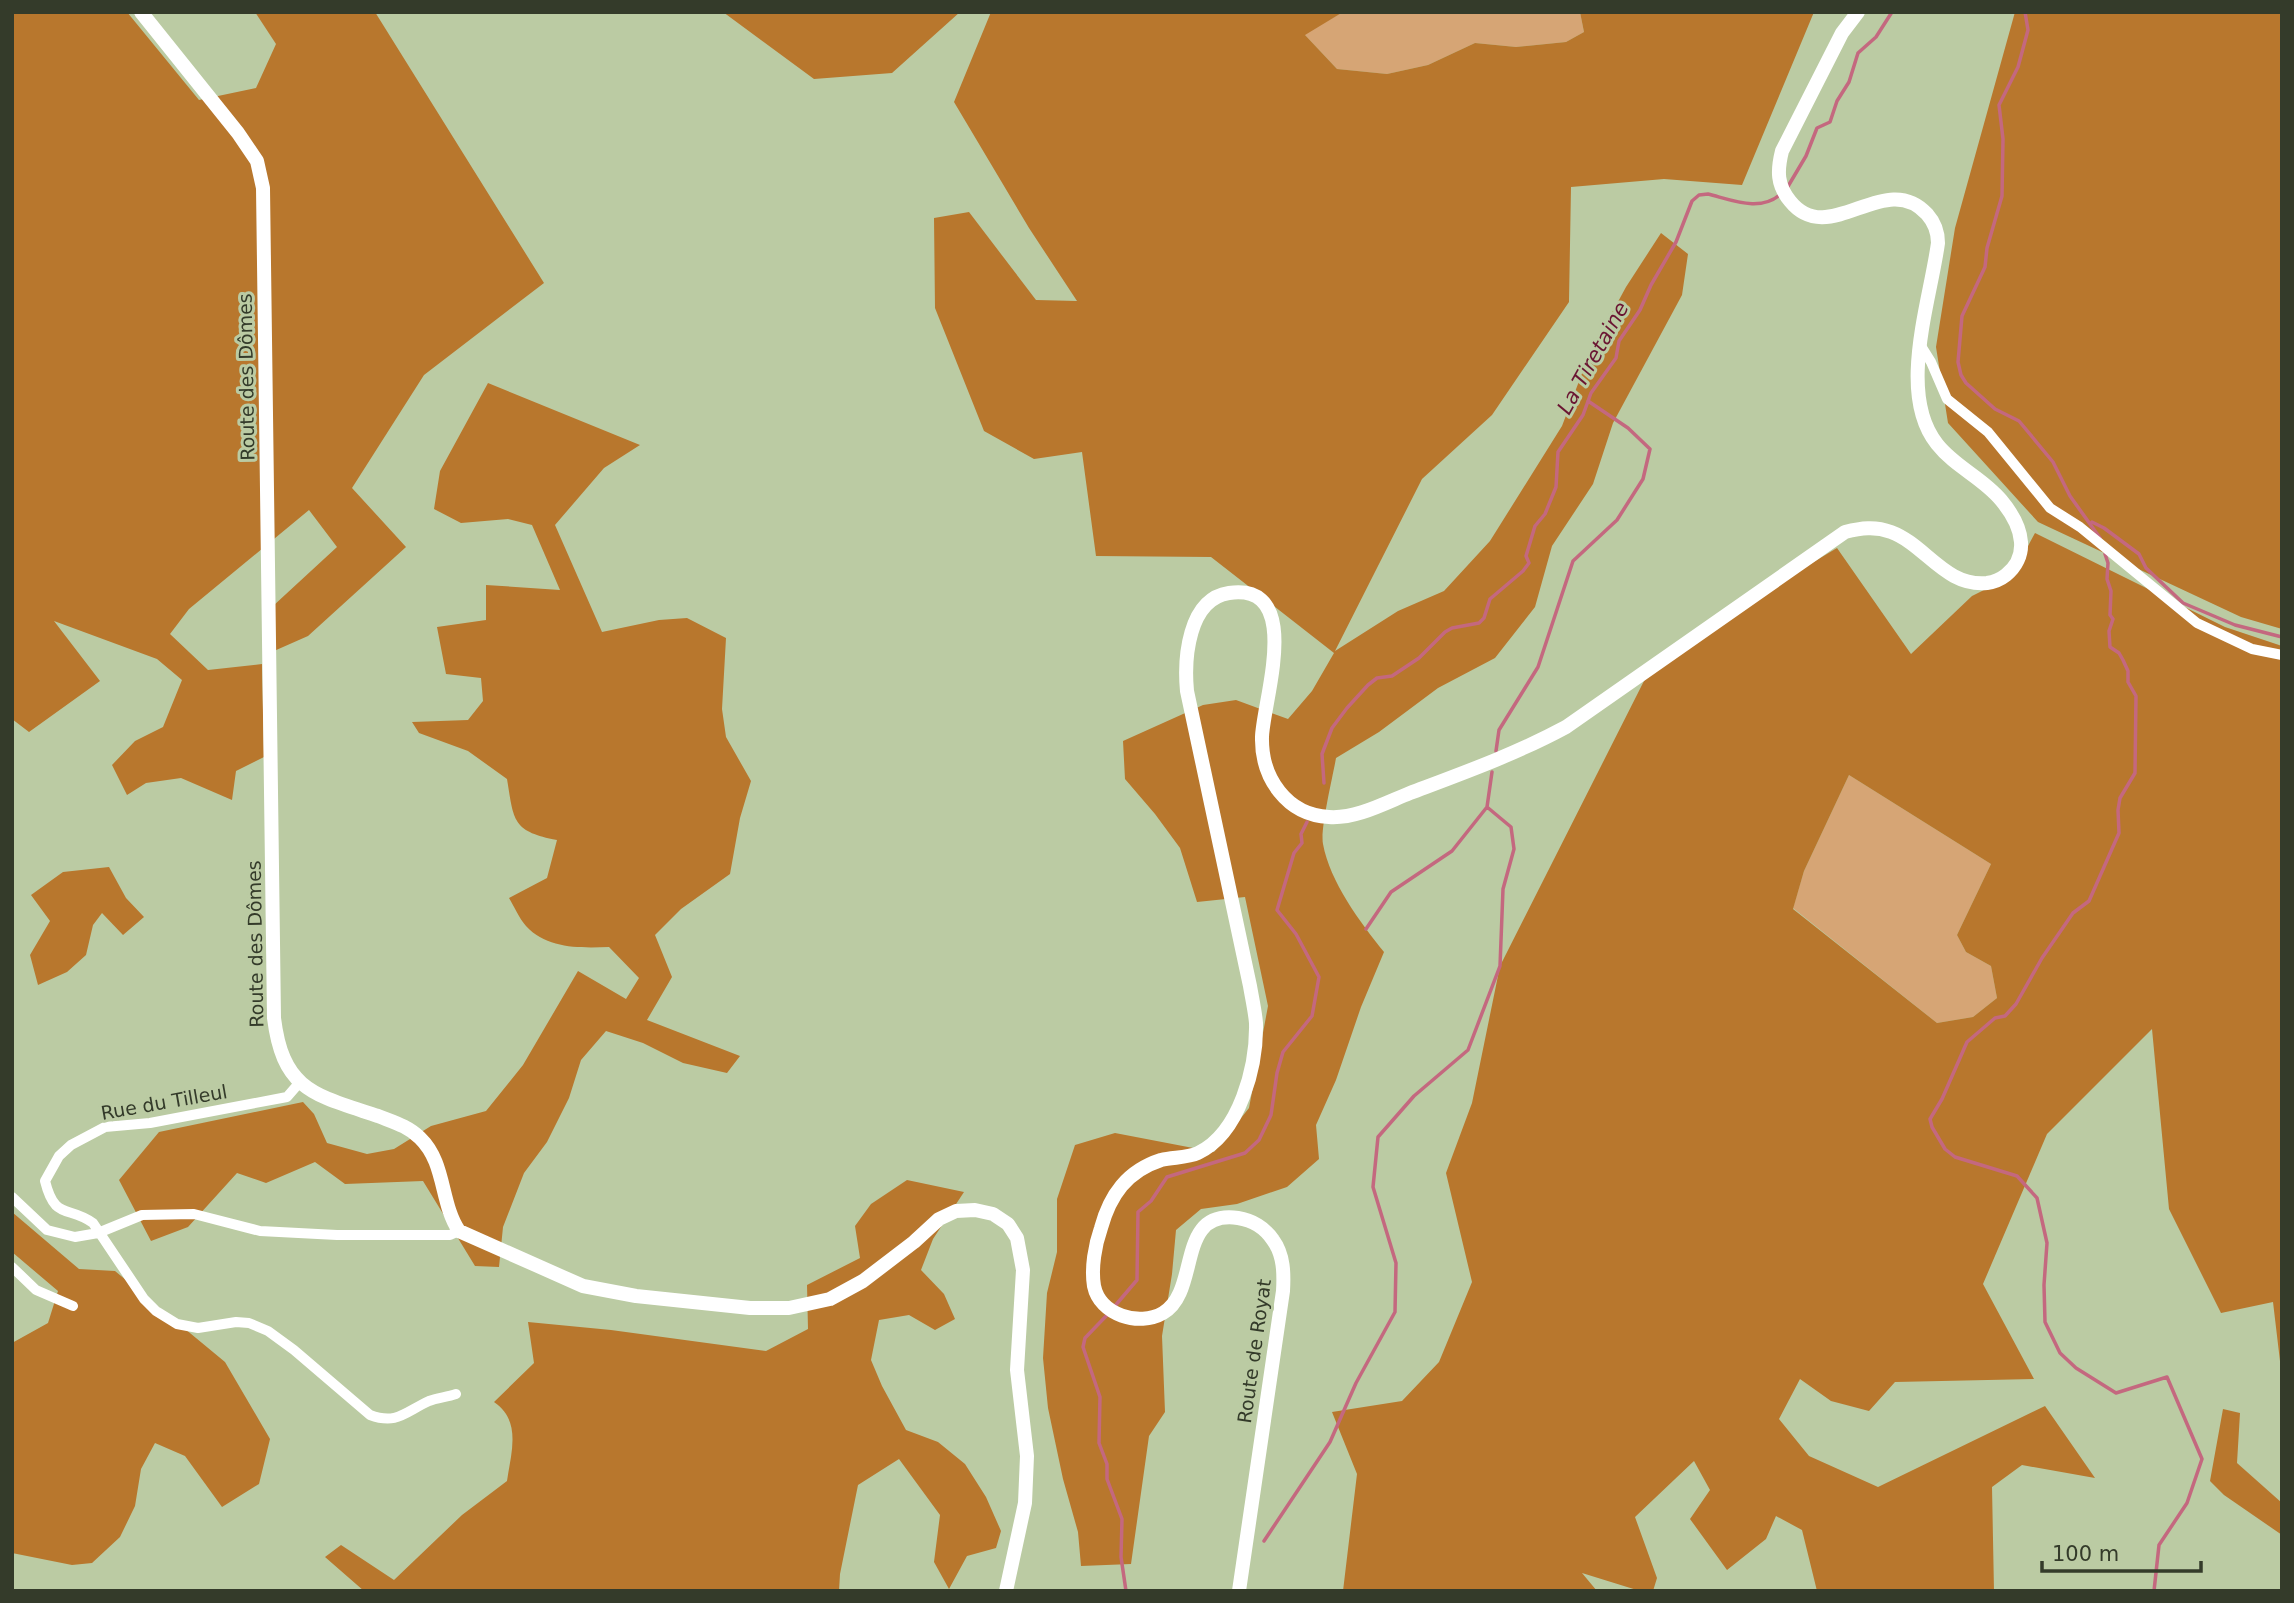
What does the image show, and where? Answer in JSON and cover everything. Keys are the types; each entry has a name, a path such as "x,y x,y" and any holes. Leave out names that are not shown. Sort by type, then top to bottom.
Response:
{"main road":[{"name":"Route des Dômes","path":"141,12 257,160 263,188 274,1018 277,1040 283,1060 293,1078 314,1093 402,1124 421,1138 435,1158 451,1219 459,1231"},
{"path":"1858,12 1842,33 1782,151 1778,167 1779,179 1786,197 1795,208 1824,218 1842,215 1892,198 1909,201 1927,214 1938,234 1938,243 1921,346"},
{"name":"Route de Royat","path":"1239,1591 1283,1291 1284,1271 1274,1241 1263,1229 1236,1218 1207,1224 1198,1234 1191,1249 1187,1274 1178,1298 1163,1313 1145,1318 1120,1317 1103,1303 1094,1288 1094,1261 1100,1229 1113,1195 1134,1173 1161,1160 1197,1154 1217,1140 1232,1122 1243,1096 1253,1059 1256,1023 1236,915 1187,691 1185,670 1193,626 1208,603 1219,595 1245,593 1256,597 1265,606 1273,620 1275,638 1262,736 1263,756 1270,777 1281,795 1292,806 1328,817 1345,816 1371,808 1526,748 1566,727 1845,532 1870,527 1893,532 1960,580 1976,584 1992,582 2005,576 2015,566 2021,549 2020,533 2000,498 1936,444 1925,424 1918,405 1916,387 1921,346"},
{"path":"459,1231 583,1286 636,1296 750,1308 789,1308 830,1299 863,1281 939,1219 956,1211 975,1210 993,1214 1008,1224 1017,1238 1023,1270 1017,1370 1027,1457 1025,1503 1006,1591"}],"street":[{"path":"1921,346 1947,399 1988,432 2050,508 2080,527 2197,623 2252,649 2282,655"},
{"name":"Rue du Tilleul","path":"300,1082 287,1097 150,1123 105,1127 71,1145 49,1171 45,1181 55,1207 66,1213 84,1216 93,1223 144,1299 156,1311 177,1324 198,1328 236,1322 249,1323 268,1331 295,1350 370,1415 382,1419 397,1419 431,1400 456,1394"},
{"path":"12,1197 47,1230 75,1237 98,1233 142,1215 181,1214 194,1214 260,1231 337,1235 450,1235 459,1231"},
{"path":"12,1267 36,1290 73,1306"}],"shaded area":[{"path":"12,12 127,12 199,100 256,88 276,44 255,12 375,12 544,283 424,375 352,488 406,547 308,636 274,651 273,606 337,547 309,510 189,609 170,634 208,670 262,664 264,757 236,771 232,800 181,778 146,783 127,795 112,765 135,741 163,727 182,680 157,659 54,621 100,681 29,732 12,719"},
{"path":"723,12 960,12 892,73 814,79"},
{"path":"991,12 1343,12 1305,35 1337,69 1387,74 1428,65 1475,43 1516,47 1566,42 1584,32 1580,12 1814,12 1742,185 1664,179 1571,187 1569,302 1492,415 1422,479 1335,651 1398,611 1444,591 1490,541 1562,426 1589,355 1626,287 1661,233 1688,254 1682,295 1613,423 1593,484 1552,546 1535,607 1495,658 1438,688 1379,732 1336,758 1325,815 1323,844 1339,887 1384,952 1361,1007 1336,1080 1316,1125 1319,1159 1287,1187 1237,1204 1201,1209 1176,1230 1162,1336 1165,1412 1149,1436 1131,1564 1081,1566 1078,1532 1063,1479 1048,1408 1043,1358 1047,1293 1057,1252 1057,1199 1075,1145 1115,1133 1214,1152 1249,1108 1268,1006 1245,897 1197,902 1180,848 1125,779 1123,741 1203,705 1236,700 1288,719 1312,691 1334,653 1211,557 1096,556 1082,452 1034,459 984,431 935,308 934,218 969,212 1036,300 1077,301 1029,228 954,102"},
{"path":"1343,12 1580,12 1584,32 1566,42 1516,47 1475,43 1428,65 1387,74 1337,69 1304,34"},
{"path":"2015,12 2282,12 2282,629 2241,617 2038,522 1948,423 1936,347 1955,228"},
{"path":"488,383 640,445 604,468 555,525 602,632 659,620 687,618 726,638 722,709 726,737 751,781 740,818 730,874 681,909 655,935 672,977 647,1020 740,1056 727,1073 683,1063 643,1043 606,1031 581,1060 569,1098 547,1142 524,1173 503,1227 499,1267 475,1266 423,1181 345,1184 315,1162 266,1183 237,1173 188,1227 151,1241 119,1180 159,1132 303,1102 314,1114 327,1143 367,1154 394,1149 431,1126 486,1111 523,1065 578,971 626,999 639,978 609,947 576,947 554,943 534,934 526,926 509,898 547,878 557,840 531,833 518,822 511,805 507,779 468,751 419,733 412,722 468,720 483,701 481,678 446,674 437,627 486,620 486,585 560,590 532,525 508,519 461,523 434,509 440,471"},
{"path":"2035,533 2225,627 2282,646 2282,1378 2273,1302 2221,1313 2169,1209 2152,1029 2047,1134 1983,1284 2034,1379 1895,1382 1869,1411 1831,1401 1800,1379 1779,1419 1809,1456 1878,1487 2045,1406 2095,1478 2022,1465 1992,1487 1994,1591 1817,1591 1802,1530 1776,1516 1766,1539 1727,1570 1690,1519 1710,1490 1694,1461 1635,1517 1657,1578 1653,1591 1640,1591 1582,1573 1597,1591 1343,1591 1357,1474 1332,1412 1402,1401 1439,1362 1472,1282 1446,1173 1472,1103 1500,966 1645,679 1765,591 1837,548 1911,654 1972,596 2012,576","holes":["1849,775 1991,864 1957,935 1966,952 1991,966 1997,998 1973,1017 1937,1023 1793,909 1804,871"]},
{"path":"1849,775 1991,864 1957,935 1966,952 1991,966 1997,998 1973,1017 1937,1023 1793,908 1804,871"},
{"path":"109,867 126,898 144,917 123,935 102,913 93,925 86,955 67,972 38,985 30,955 50,921 31,895 63,872"},
{"path":"907,1180 964,1192 933,1239 921,1270 944,1294 955,1319 935,1330 909,1315 879,1320 871,1360 906,1430 938,1442 965,1464 986,1497 1001,1531 996,1548 967,1556 949,1589 934,1562 940,1515 899,1459 858,1485 839,1591 364,1591 325,1557 341,1545 394,1580 462,1515 507,1481 512,1449 511,1428 503,1410 494,1402 534,1363 528,1322 766,1351 808,1329 807,1285 860,1258 855,1226 871,1204"},
{"path":"12,1212 79,1269 115,1271 225,1362 270,1439 259,1484 222,1507 185,1456 155,1443 141,1469 135,1506 120,1537 92,1563 72,1565 12,1553 12,1343 48,1323 58,1291 12,1252"},
{"path":"2223,1409 2240,1413 2237,1463 2282,1503 2282,1535 2224,1495 2210,1481"}],"waterway":[{"name":"La Tiretaine","path":"1787,188 1806,156 1817,128 1830,122 1837,101 1849,82 1858,53 1876,37 1892,12"},
{"path":"2025,12 2028,30 2018,67 1999,105 2003,139 2002,196 1987,248 1985,267 1962,316 1958,362 1966,383 1995,409 2019,421 2053,462 2070,496 2100,538"},
{"name":"La Tiretaine","path":"1324,783 1322,754 1332,728 1368,685 1377,678 1392,676 1419,658 1452,628 1479,623 1484,618 1490,599 1529,563 1526,556 1535,526 1545,514 1556,487 1558,452 1583,415 1591,393 1616,358 1619,341 1640,310 1676,242 1692,201 1699,195 1708,194 1736,202 1756,204 1774,199 1782,193"},
{"path":"1496,751 1499,730 1538,667 1573,561 1617,520 1643,479 1650,449 1628,428 1588,401"},
{"path":"2092,522 2139,554 2146,568 2183,603 2235,625 2282,637"},
{"path":"2105,554 2111,591 2110,615 2113,619 2109,631 2110,647 2119,653 2123,660 2128,671 2128,682 2136,696 2135,773 2120,798 2119,833 2089,901 2073,913 2042,958 2016,1004 2005,1016 1995,1018 1967,1042 1942,1099 1930,1119 1945,1149 1955,1157 2017,1176 2037,1198 2047,1243 2045,1322 2060,1353 2076,1368 2116,1393 2167,1377 2202,1459 2187,1503 2159,1545 2154,1591"},
{"path":"1264,1541 1330,1442 1356,1383 1395,1312 1396,1263 1373,1187 1378,1137 1414,1096 1468,1050 1500,966 1503,889 1514,849 1511,827 1487,807 1492,772"},
{"path":"1366,929 1391,892 1452,851 1487,807"},
{"name":"La Tiretaine","path":"1114,1307 1137,1280 1138,1212 1151,1201 1167,1177 1245,1153 1259,1140 1271,1115 1283,1052 1312,1016 1319,977 1296,934 1277,910 1294,853 1302,843 1301,834 1307,822"},
{"name":"La Tiretaine","path":"1109,1313 1085,1338 1083,1347 1100,1397 1099,1443 1107,1464 1107,1479 1122,1519 1121,1557 1126,1591"}]}
